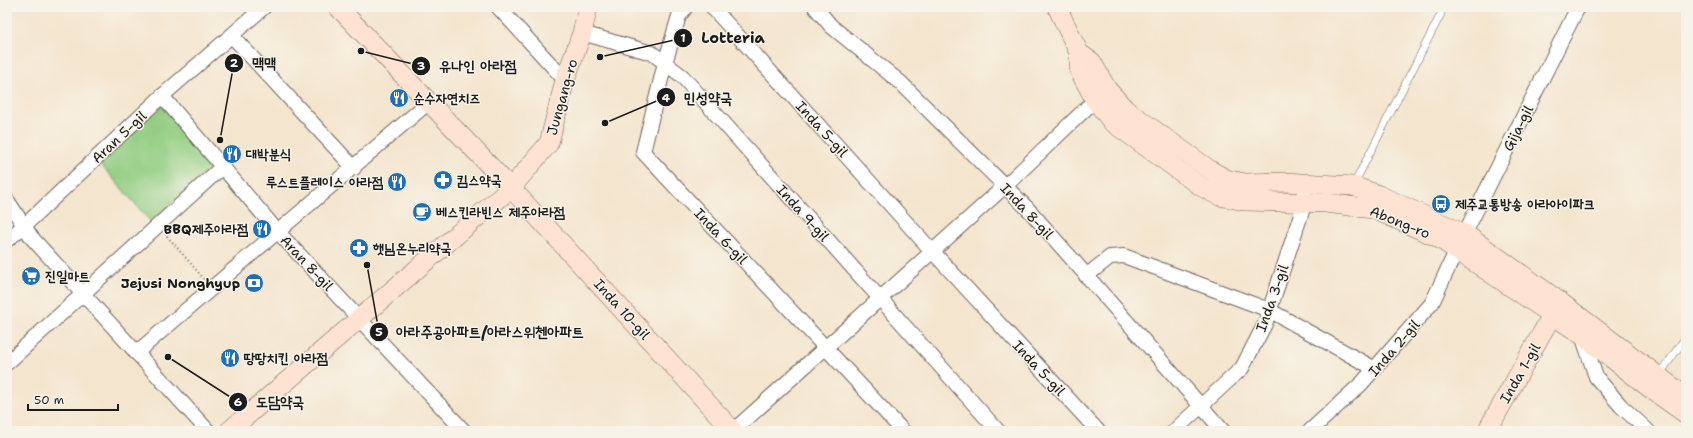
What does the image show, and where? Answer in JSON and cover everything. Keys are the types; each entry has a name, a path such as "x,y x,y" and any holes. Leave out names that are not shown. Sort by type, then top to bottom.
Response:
{"main road":[{"name":"Inda 10-gil","path":"338,7 512,188 733,431"},
{"name":"Jungang-ro","path":"229,431 512,188 548,143 565,80 582,33 588,7"},
{"name":"Abong-ro","path":"1057,7 1079,54 1079,70 1095,100 1112,122 1200,186 1220,196 1244,201 1326,203 1373,209 1437,237 1461,242 1552,315 1582,335 1652,390 1686,414"},
{"name":"Abong-ro","path":"1079,54 1092,62 1107,89 1125,109 1210,170 1226,179 1245,183 1304,183 1353,186 1379,195 1559,301 1686,397"},
{"name":"Inda 1-gil","path":"1487,431 1552,315"}],"street":[{"name":"Aran 5-gil","path":"7,240 24,226 162,96 264,7"},
{"path":"498,7 565,80"},
{"name":"Inda 6-gil","path":"686,7 678,16 643,152 903,431"},
{"name":"Inda 5-gil","path":"712,7 932,251 1098,431"},
{"name":"Inda 8-gil","path":"815,7 832,26 901,83 1005,186 1028,210 1223,431"},
{"name":"Gija-gil","path":"1461,242 1578,7"},
{"name":"Inda 9-gil","path":"582,33 652,53 682,76 998,431"},
{"path":"232,36 354,168"},
{"name":"Aran 8-gil","path":"162,96 278,232 464,431"},
{"path":"733,431 1005,186 1095,100"},
{"path":"136,353 354,168 429,102"},
{"path":"7,363 222,167"},
{"name":"Inda 3-gil","path":"1174,431 1242,368 1265,324 1305,202 1304,183"},
{"path":"7,200 32,238 208,431"},
{"name":"Inda 2-gil","path":"1310,431 1362,383 1432,304 1461,242"},
{"path":"1086,276 1110,257 1124,256 1269,310 1375,369"},
{"path":"1582,335 1596,377 1621,406 1648,431"}],"lane":[{"path":"1353,186 1441,14 1441,7"},
{"path":"1658,377 1686,337"}],"path":[{"path":"158,226 212,288"}],"green space":[{"path":"166,101 216,163 151,222 101,165"}],"place":[{"name":"유나인 아라점","path":"361,51"},
{"name":"Lotteria","path":"600,57"},
{"name":"순수자연치즈","path":"399,98"},
{"name":"민성약국","path":"605,123"},
{"name":"맥맥","path":"220,140"},
{"name":"대박분식","path":"232,154"},
{"name":"킴스약국","path":"443,180"},
{"name":"루스트플레이스 아라점","path":"397,182"},
{"name":"제주교통방송 아라아이파크","path":"1441,204"},
{"name":"베스킨라빈스 제주아라점","path":"422,212"},
{"name":"BBQ제주아라점","path":"262,229"},
{"name":"햇님온누리약국","path":"359,248"},
{"name":"아라주공아파트/아라스위첸아파트","path":"367,265"},
{"name":"진일마트","path":"31,276"},
{"name":"Jejusi Nonghyup","path":"254,283"},
{"name":"도담약국","path":"168,357"},
{"name":"땅땅치킨 아라점","path":"230,358"}]}
